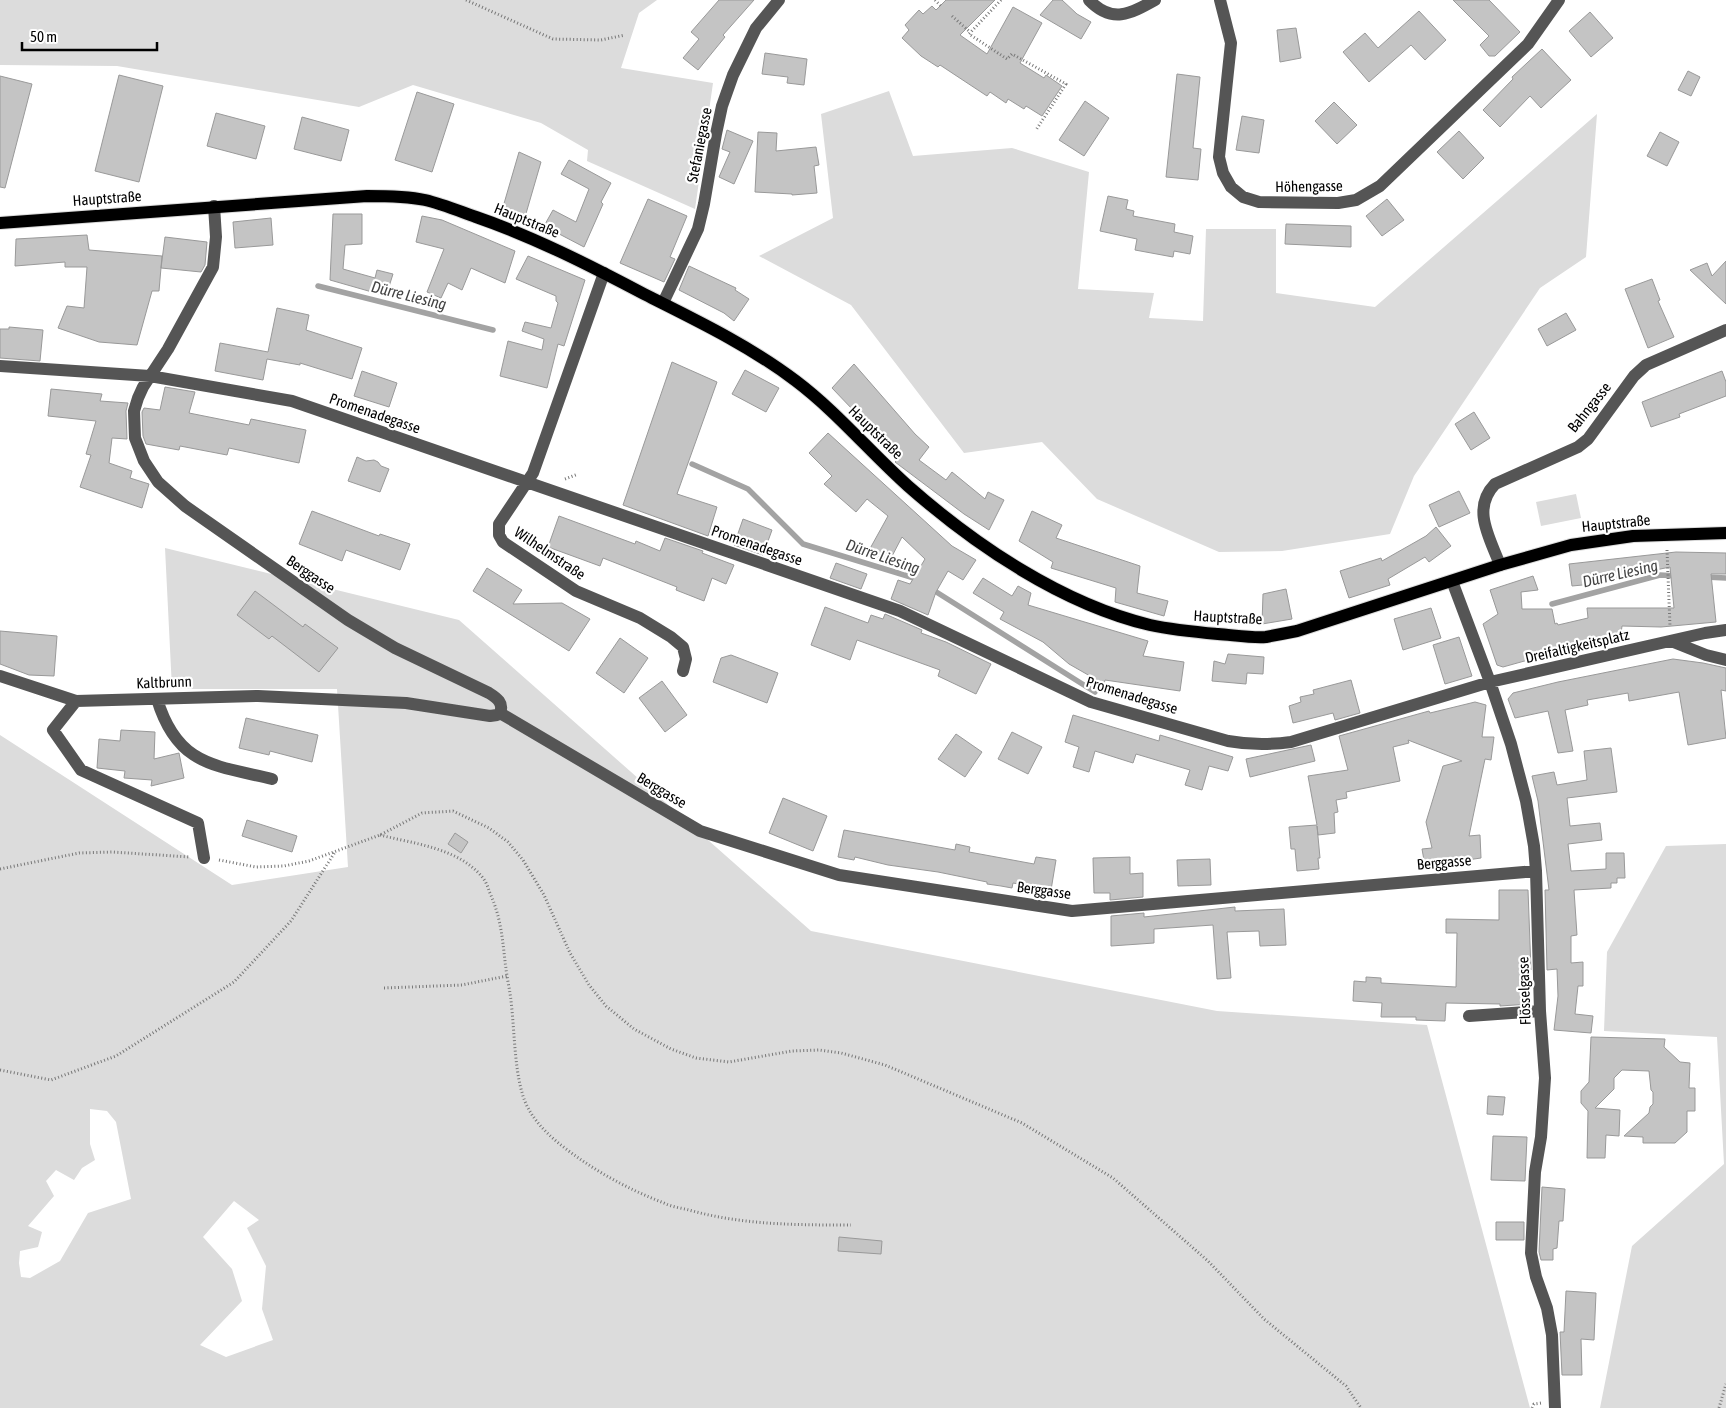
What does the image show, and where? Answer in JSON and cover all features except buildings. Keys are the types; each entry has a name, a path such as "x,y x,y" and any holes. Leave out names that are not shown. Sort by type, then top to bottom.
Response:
{"main road":[{"name":"Hauptstraße","path":"0,223 214,206 394,196 426,200 510,229 559,250 663,303 751,352 796,382 816,398 906,484 967,534 1052,586 1115,614 1179,631 1263,637 1297,631 1500,565 1571,545 1633,536 1726,533"}],"street":[{"name":"Stefaniegasse","path":"663,303 698,229 722,106 732,75 756,28 779,0"},
{"path":"1089,0 1102,11 1120,15 1131,13 1155,0"},
{"name":"Höhengasse","path":"1220,0 1231,43 1219,157 1226,180 1243,197 1259,202 1338,203 1356,200 1380,186 1528,44 1559,0"},
{"name":"Berggasse","path":"214,206 216,237 213,267 168,349 150,376 138,398 134,411 136,438 144,461 158,482 185,506 348,620 395,648 495,697 501,705 500,713 700,831 839,875 1072,911 1536,871"},
{"name":"Wilhelmstraße","path":"604,273 533,473 499,524 499,535 503,542 576,591 640,618 671,637 683,647 686,659 682,671"},
{"name":"Bahngasse","path":"1500,565 1482,517 1483,505 1495,484 1578,447 1588,439 1634,376 1646,365 1726,330"},
{"name":"Promenadegasse","path":"0,366 150,376 292,401 900,611 1091,702 1228,741 1249,744 1291,742 1490,682"},
{"name":"Flösselgasse","path":"1452,582 1490,682 1520,774 1530,819 1536,871 1540,1011 1547,1055 1545,1137 1535,1172 1531,1253 1536,1277 1547,1308 1552,1335 1555,1408"},
{"name":"Dreifaltigkeitsplatz","path":"1490,682 1705,633 1726,630"},
{"path":"1671,641 1706,655 1726,660"},
{"name":"Kaltbrunn","path":"0,676 76,701 258,696 406,703 490,716 500,713"},
{"path":"157,699 162,716 171,732 181,746 193,755 209,763 272,779"},
{"path":"76,701 53,730 81,770 198,823 204,858"},
{"path":"1468,1016 1540,1011"}],"path":[{"path":"466,0 552,40 602,40 625,35"},
{"path":"934,0 940,6"},
{"path":"970,32 1002,0"},
{"path":"952,16 970,32 969,34 1007,59 1012,54 1066,84 1036,130"},
{"path":"1666,534 1671,641"},
{"path":"0,869 79,853 112,852 204,858 256,867 284,866 309,861 336,852 380,835 422,813 453,811 489,828 508,842 523,860 544,895 570,953 589,985 606,1006 634,1029 671,1049 696,1058 729,1062 792,1050 819,1050 841,1053 885,1065 1022,1123 1113,1178 1208,1261 1264,1319 1346,1386 1361,1408"},
{"path":"380,835 449,853 467,862 484,879 497,909 504,947 513,1011 518,1068 524,1097 539,1125 561,1146 598,1171 665,1204 708,1216 760,1223 850,1225"},
{"path":"0,1070 51,1080 116,1056 234,982 292,920 336,852"},
{"path":"384,988 462,985 507,976"},
{"path":"1719,1408 1726,1384"}],"shaded area":[{"path":"0,0 657,0 639,13 621,68 713,83 695,209 587,161 588,150 541,123 413,85 359,107 117,66 0,65"},
{"path":"889,91 913,156 1012,148 1089,172 1078,289 1154,293 1149,318 1203,321 1206,229 1276,229 1276,293 1375,307 1597,114 1586,257 1540,288 1414,476 1390,534 1282,551 1219,552 1097,499 1042,442 964,453 851,305 759,256 833,218 821,114"},
{"path":"1576,494 1581,518 1541,526 1536,502"},
{"path":"165,548 459,620 811,931 1217,1011 1427,1025 1530,1408 0,1408 0,735 232,885 348,867 337,689 172,689","holes":["90,1109 107,1111 116,1122 131,1199 88,1213 60,1261 30,1278 21,1277 20,1251 38,1247 42,1232 28,1226 54,1196 46,1181 56,1170 74,1180 82,1168 95,1160 90,1144","234,1201 259,1220 247,1228 266,1266 262,1309 273,1340 226,1357 200,1345 242,1301 232,1269 203,1237"]},
{"path":"1726,844 1726,1408 1600,1408 1632,1246 1724,1164 1717,1037 1604,1031 1607,952 1666,846"}],"waterway":[{"name":"Dürre Liesing","path":"318,286 493,330"},
{"name":"Dürre Liesing","path":"692,464 748,489 803,544 914,578 920,582"},
{"name":"Dürre Liesing","path":"1552,604 1660,575 1678,576"},
{"name":"Dürre Liesing","path":"1705,577 1726,578"},
{"name":"Dürre Liesing","path":"930,588 1095,692"}]}
